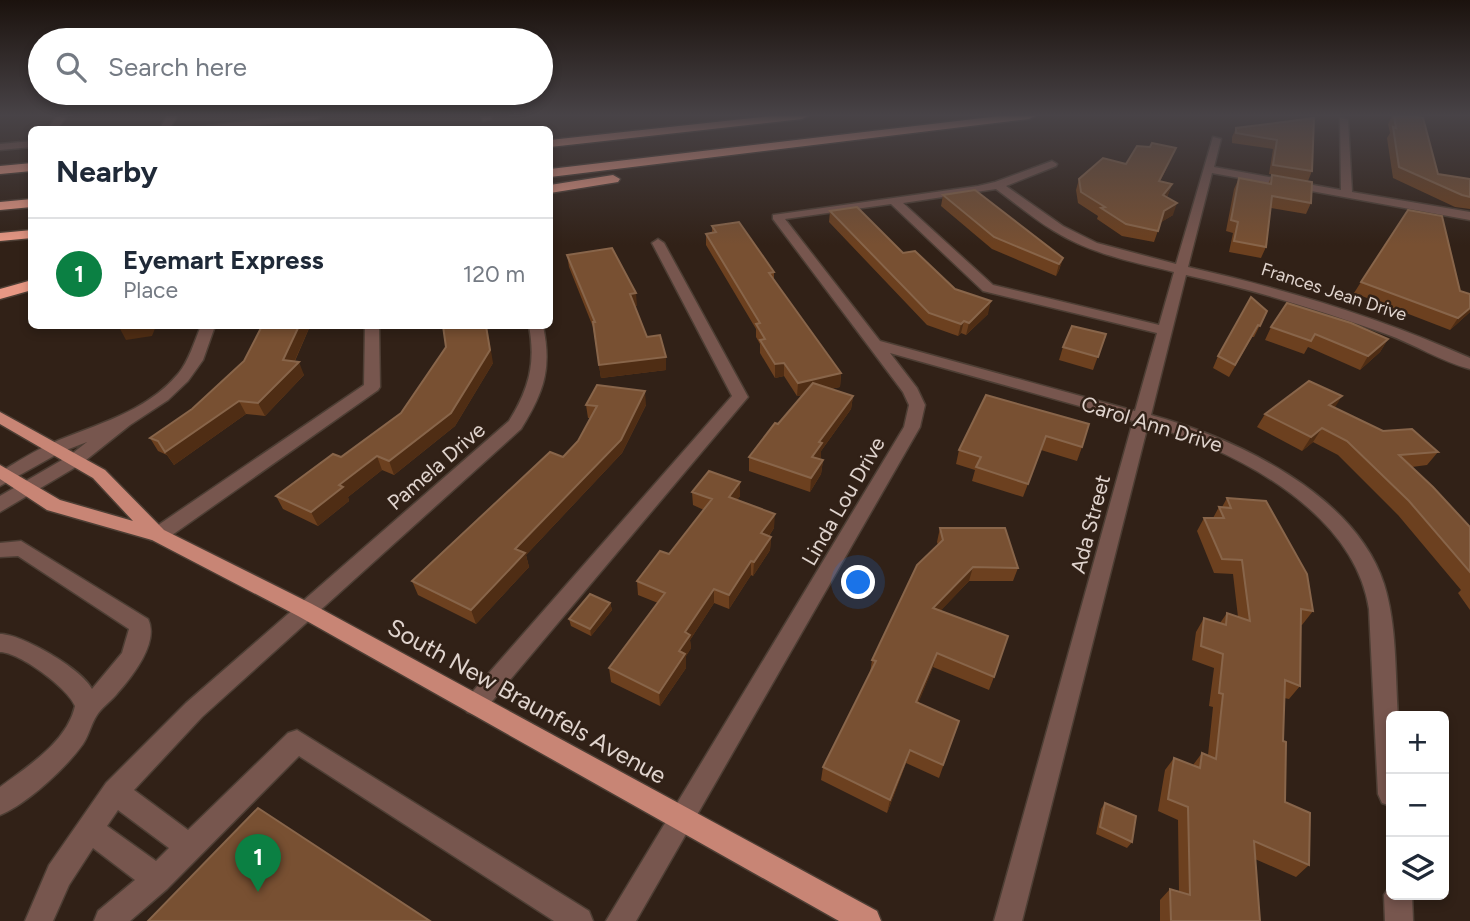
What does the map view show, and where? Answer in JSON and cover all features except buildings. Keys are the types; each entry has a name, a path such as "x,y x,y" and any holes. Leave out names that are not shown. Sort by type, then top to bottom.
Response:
{"highway":[{"path":"553,173 668,159"},
{"path":"553,189 743,159"},
{"path":"0,170 28,167"},
{"path":"0,206 28,203"},
{"path":"0,237 28,234"},
{"path":"0,284 28,282"},
{"path":"0,294 28,284"}],"main road":[{"name":"South New Braunfels Avenue","path":"0,417 99,474 158,535"},
{"name":"South New Braunfels Avenue","path":"3,476 54,505 158,535 305,610 867,921"}],"street":[{"name":"Ada Street","path":"1008,921 1211,159"},
{"path":"1345,159 1347,194"},
{"path":"893,200 998,185 1052,164"},
{"path":"1208,169 1470,216"},
{"name":"Frances Jean Drive","path":"998,185 1059,229 1122,256 1267,289 1317,304 1422,342 1470,363"},
{"path":"893,200 988,288 1165,331"},
{"name":"Linda Lou Drive","path":"620,921 912,427 917,405 911,391 877,345 777,217 893,200"},
{"path":"475,705 740,397 658,243"},
{"path":"0,505 75,460 124,421 162,397 183,378 195,360 207,329"},
{"path":"158,535 372,387 372,329"},
{"name":"Pamela Drive","path":"39,921 59,875 115,792 194,710 515,425 531,400 541,373 541,349 537,329"},
{"name":"Carol Ann Drive","path":"877,345 1142,418 1216,442 1255,461 1292,485 1325,512 1363,559 1372,576 1380,613 1390,774"},
{"path":"3,476 55,448 124,421"},
{"path":"0,550 21,548 140,625 140,639 120,676 88,708 84,725 68,745 0,802"},
{"path":"0,643 18,644 58,673 81,690 88,708"},
{"path":"108,921 157,879 297,741 579,921"},
{"path":"115,792 190,846"},
{"path":"90,829 157,879"},
{"path":"1398,900 1399,921"}],"place":[{"name":"Eyemart Express","path":"258,892"}]}
